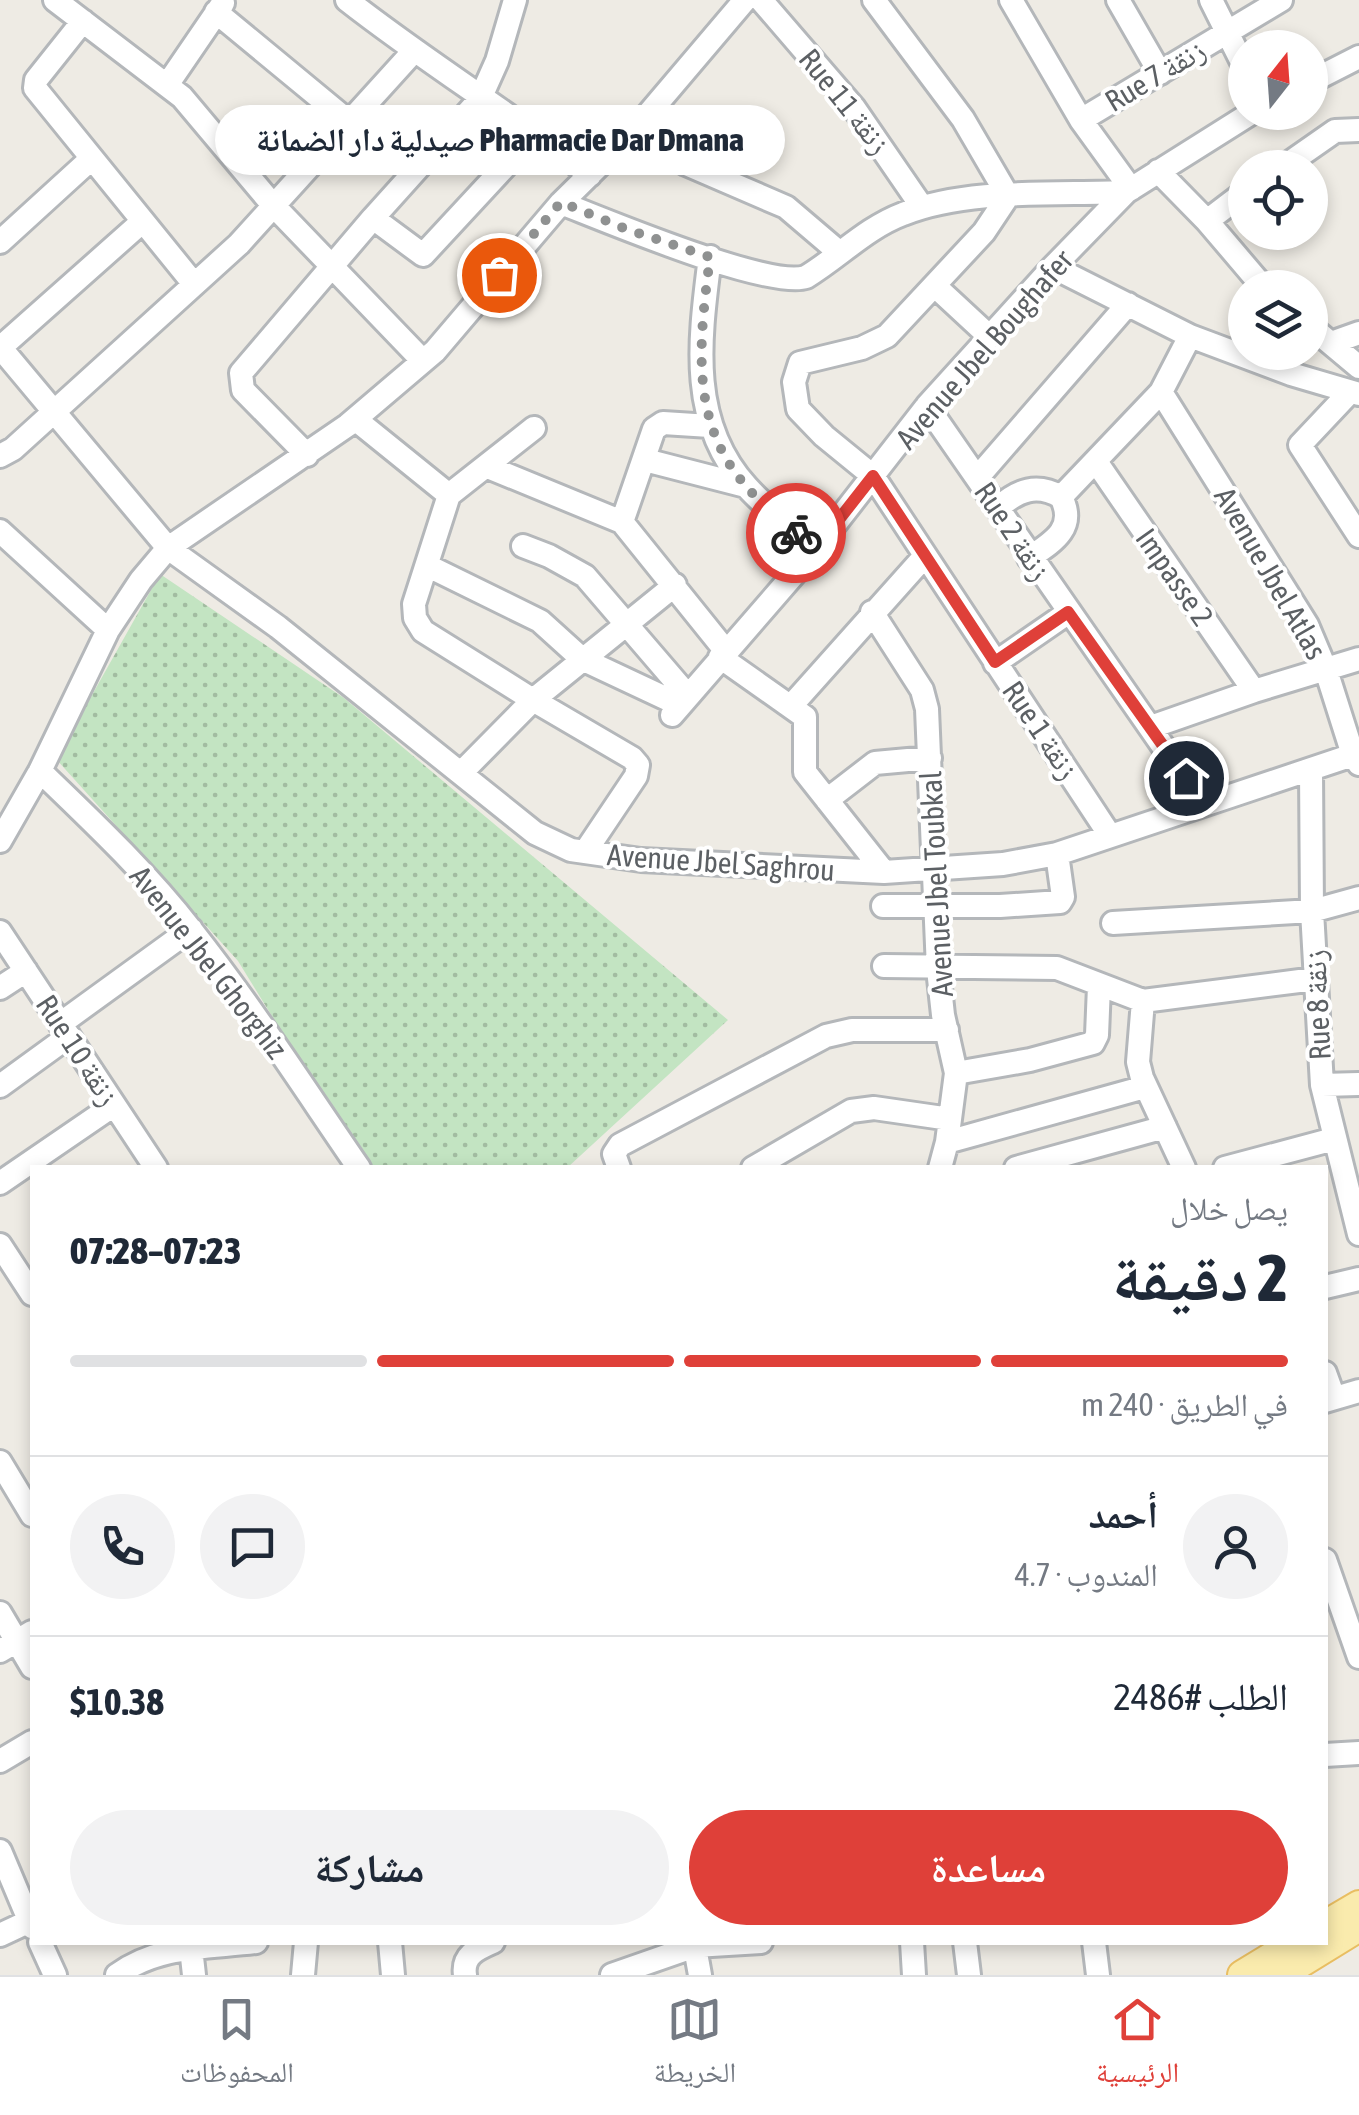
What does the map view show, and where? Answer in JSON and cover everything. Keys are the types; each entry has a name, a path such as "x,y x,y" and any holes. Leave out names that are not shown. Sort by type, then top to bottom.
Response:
{"main road":[{"path":"1328,1923 1359,1905"},
{"path":"1281,1975 1359,1927"},
{"path":"1242,1975 1308,1958"}],"street":[{"path":"54,0 182,97 272,204 423,361"},
{"path":"347,0 413,52 590,175"},
{"path":"307,454 243,390 241,373 480,99 497,61 515,0"},
{"path":"0,841 40,771 108,630 168,548 355,419 423,361 561,202 633,132 744,0"},
{"name":"Rue 11 زنقة","path":"761,0 854,108 922,207"},
{"path":"874,0 963,119 1008,196"},
{"path":"1011,0 1080,120 1128,191"},
{"path":"1118,0 1160,73"},
{"path":"1211,0 1228,37"},
{"name":"Rue 7 زنقة","path":"1080,120 1282,0"},
{"path":"167,85 221,6 348,121"},
{"path":"83,21 36,80 34,88 194,284"},
{"path":"0,456 13,449 239,244 413,52"},
{"path":"1328,72 1359,56"},
{"name":"Avenue Jbel Boughafer","path":"680,705 815,550 927,406 1053,267 1128,191 1228,128"},
{"path":"1308,150 1335,131 1359,130"},
{"path":"633,132 686,164 786,207 840,253"},
{"path":"373,218 423,255 536,134"},
{"path":"0,242 92,159"},
{"path":"1158,171 1249,270"},
{"path":"561,202 732,267 792,280 806,278 887,221 922,207 1008,196 1128,191"},
{"path":"990,337 935,286 991,224 1008,196"},
{"path":"1207,221 1228,205"},
{"path":"0,348 143,221"},
{"path":"710,257 699,351 710,426 746,486 815,550"},
{"path":"1053,267 1190,336 1354,394 1300,445 1359,536"},
{"name":"Rue 1 زنقة","path":"935,286 876,343 808,359 799,365 794,382 798,409 873,476 1109,834"},
{"path":"977,478 1128,304"},
{"path":"1331,343 1359,333"},
{"path":"1061,497 1161,392 1190,336"},
{"path":"1328,341 1359,367"},
{"name":"Avenue Jbel Saghrou","path":"0,348 168,548 278,627 535,834 559,846 642,860 884,872 1003,864 1057,854 1109,834 1357,757"},
{"name":"Avenue Jbel Atlas","path":"1161,392 1290,594 1326,670 1357,757"},
{"name":"Rue 2 زنقة","path":"927,406 1203,804"},
{"path":"355,419 450,495"},
{"path":"622,522 649,438 658,425 710,426"},
{"path":"534,428 450,495 414,604 415,618 422,630 637,762 636,776 585,852"},
{"path":"645,460 746,486"},
{"name":"Impasse 2","path":"1097,462 1254,690"},
{"path":"488,467 622,522 675,585 722,654 808,720 805,772 884,872"},
{"path":"998,508 1025,490 1049,491 1061,497 1067,524 1056,540 1029,558"},
{"path":"0,532 108,630"},
{"path":"523,546 578,571 598,590 680,705"},
{"path":"791,706 924,558"},
{"path":"428,566 540,620 582,658 680,705"},
{"path":"462,772 533,700 675,585"},
{"name":"Avenue Jbel Toubkal","path":"872,612 922,690 927,708 938,969 956,1074 941,1165"},
{"path":"995,662 1068,612"},
{"path":"1151,727 1254,690 1359,659"},
{"path":"827,800 875,762 930,758"},
{"name":"Rue 8 زنقة","path":"1311,770 1312,910 1322,1085 1334,1139 1354,1199 1359,1234"},
{"name":"Avenue Jbel Ghorghiz","path":"40,771 143,872 191,929 270,1036 357,1165"},
{"path":"882,906 1060,902 1063,897 1057,854"},
{"path":"1113,923 1312,910 1359,898"},
{"path":"0,1086 191,929"},
{"name":"Rue 10 زنقة","path":"0,932 154,1165"},
{"path":"884,966 1057,968 1143,1001 1315,980"},
{"path":"0,988 26,972"},
{"path":"956,1074 1092,1043 1100,986"},
{"path":"1143,1001 1138,1062 1145,1087 1183,1165"},
{"path":"620,1156 826,1036 852,1030 947,1030"},
{"path":"1322,1085 1359,1084"},
{"path":"758,1165 851,1111 874,1108 948,1130 1145,1087"},
{"path":"0,1182 114,1105"},
{"path":"1027,1165 1165,1127"},
{"path":"1236,1165 1334,1139"},
{"path":"0,1245 25,1265"},
{"path":"1328,1285 1359,1279"},
{"path":"1330,1399 1359,1391"},
{"path":"0,1462 30,1512"},
{"path":"1328,1569 1359,1658"},
{"path":"0,1613 30,1664"},
{"path":"0,1761 30,1743"},
{"path":"1328,1755 1359,1752"},
{"path":"0,1851 30,1919"},
{"path":"0,1934 30,1929"},
{"path":"42,1945 55,1975"},
{"path":"117,1975 138,1959 165,1947 224,1945"},
{"path":"303,1975 306,1945"},
{"path":"390,1945 393,1975"},
{"path":"464,1975 469,1955 487,1945"},
{"path":"612,1975 692,1945"},
{"path":"695,1945 700,1975"},
{"path":"912,1945 914,1975"},
{"path":"966,1945 970,1975"},
{"path":"1094,1945 1098,1975"},
{"path":"191,1948 194,1975"}],"green space":[{"path":"160,574 344,698 728,1020 570,1165 364,1165 238,961 56,759"}],"way so far":[{"path":"499,275 561,202 710,257 699,351 710,426 746,486 796,533"}],"place":[{"name":"Pharmacie Dar Dmana صيدلية دار الضمانة","path":"499,275"}],"route":[{"path":"796,533 815,550 873,476 995,662 1068,612 1186,778"}]}
